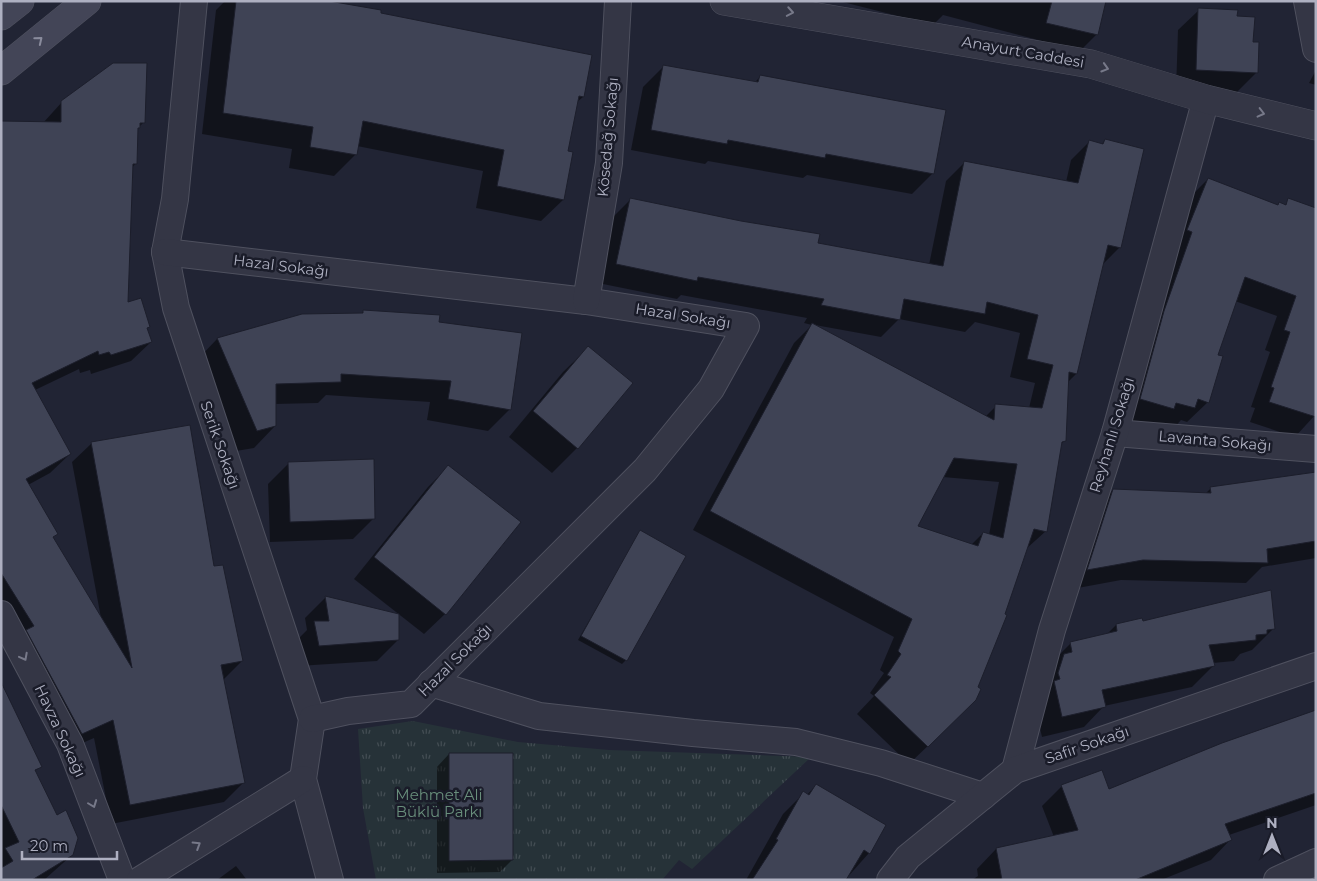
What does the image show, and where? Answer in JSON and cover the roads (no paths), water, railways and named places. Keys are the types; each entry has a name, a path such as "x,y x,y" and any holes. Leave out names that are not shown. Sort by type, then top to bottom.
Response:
{"main road":[{"path":"1,16 20,1"},
{"path":"1,71 86,1"}],"street":[{"name":"Serik Sokağı","path":"194,1 175,199 165,252 182,327 312,719 303,779 330,880"},
{"name":"Kösedağ Sokağı","path":"586,301 609,164 618,1"},
{"name":"Anayurt Caddesi","path":"724,1 1092,64 1206,99 1316,126"},
{"path":"1307,1 1316,49"},
{"name":"Reyhanlı Sokağı","path":"1015,770 1052,630 1115,433 1206,99"},
{"name":"Hazal Sokağı","path":"165,252 586,301 746,326 711,388 646,470 410,704 348,711 312,719"},
{"name":"Lavanta Sokağı","path":"1115,433 1316,449"},
{"name":"Havza Sokağı","path":"1,614 70,744 122,880"},
{"name":"Safir Sokağı","path":"890,880 908,857 1015,770 1316,666"},
{"path":"431,684 539,716 796,742 881,763 983,796"},
{"path":"140,880 303,779"},
{"path":"1277,880 1316,862"}],"park label":[{"name":"Mehmet Ali Büklü Parkı","path":"439,804"}]}
